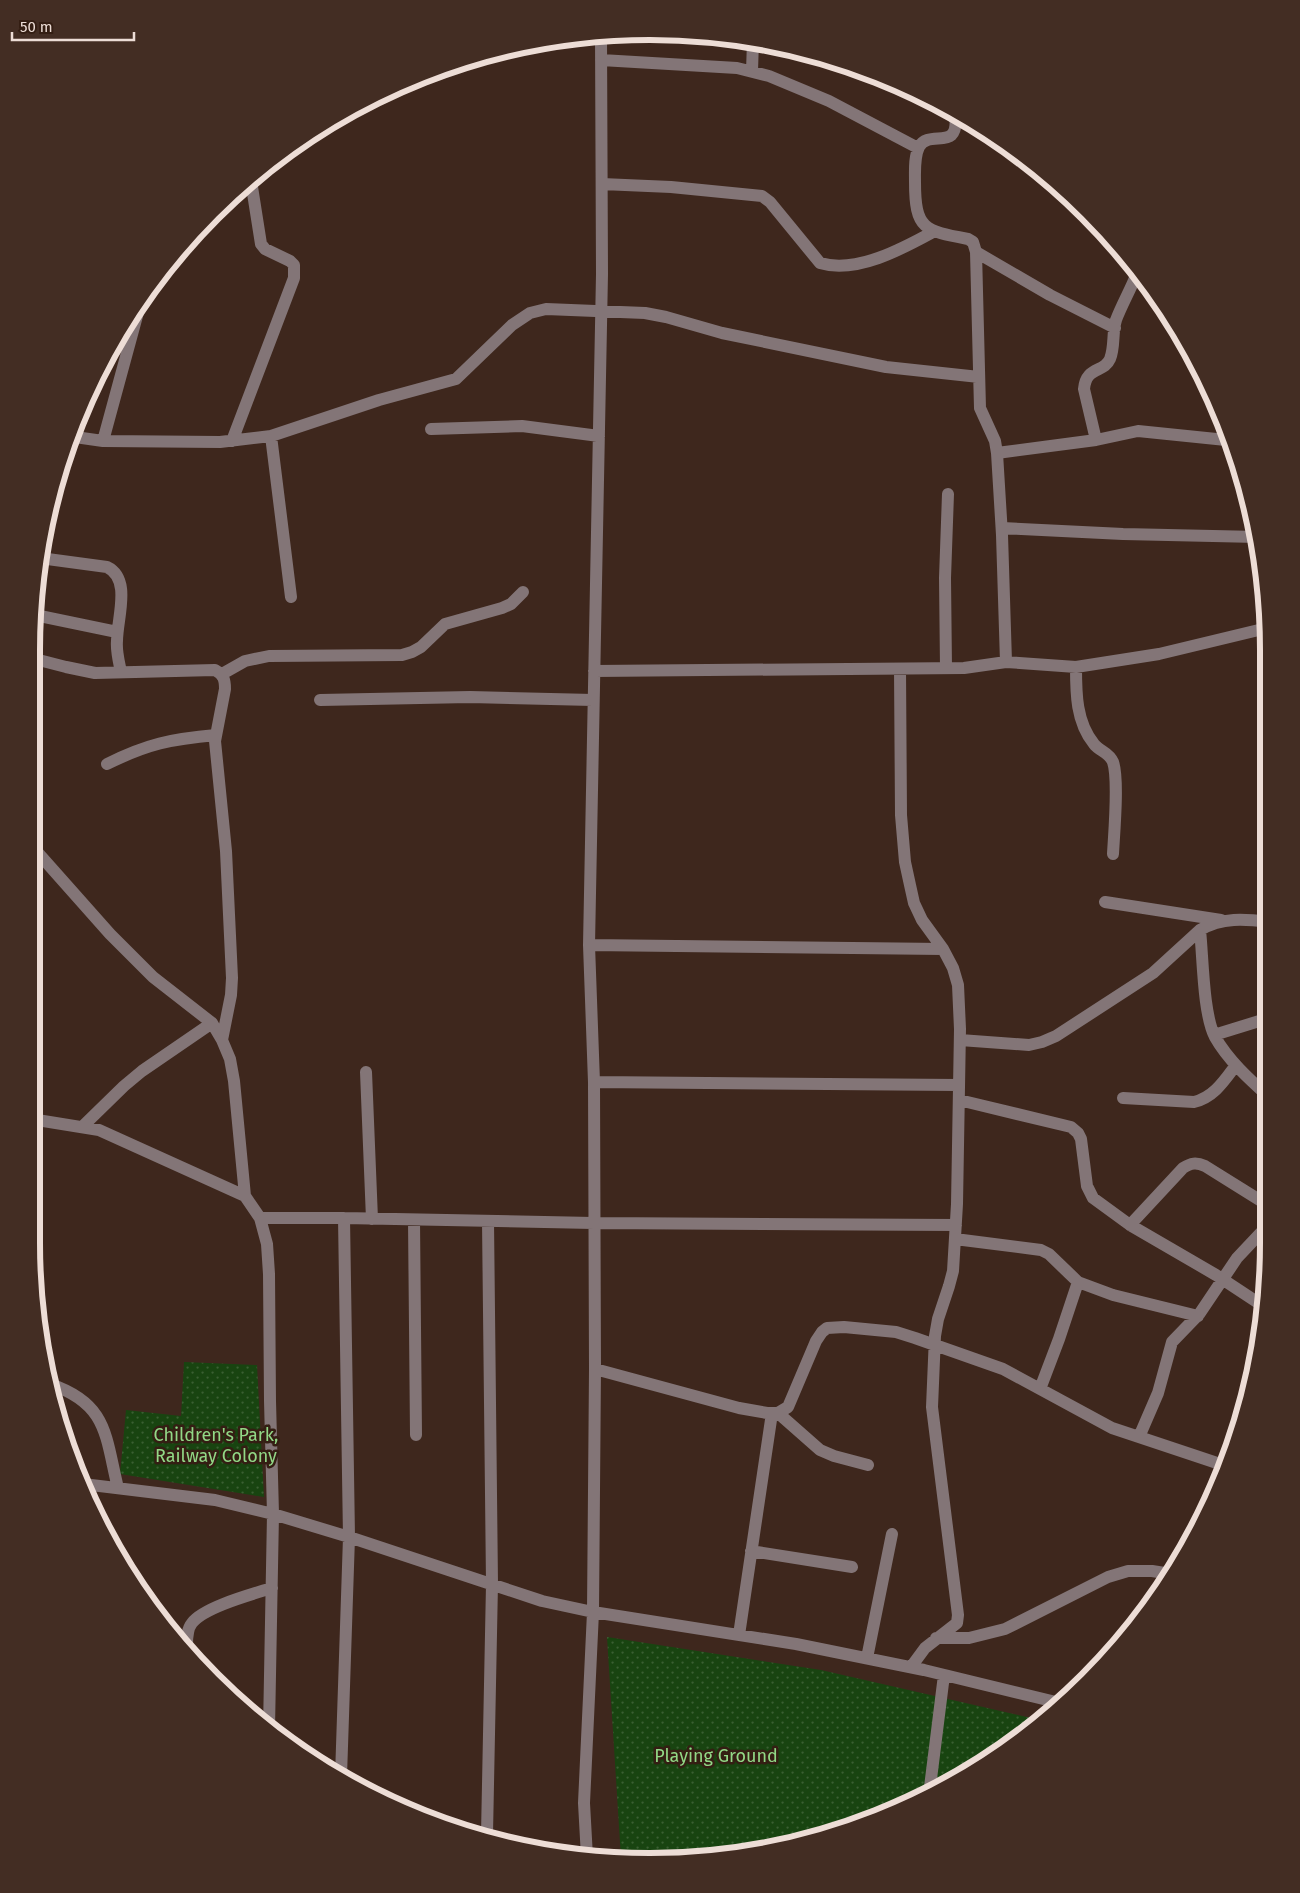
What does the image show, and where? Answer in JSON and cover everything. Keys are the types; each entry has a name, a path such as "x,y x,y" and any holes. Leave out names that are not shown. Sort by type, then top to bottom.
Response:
{"street":[{"path":"587,1850 584,1803 593,1612 594,1369 594,1082 589,944 601,312 601,42"},
{"path":"752,72 753,49"},
{"path":"601,60 711,65 752,72 790,84 829,101 918,148"},
{"path":"956,122 956,129 952,135 929,140 922,143 918,148 915,162 915,203 919,218 924,226 933,232 968,239 973,242 976,252 980,408 996,440 1002,528 1006,662"},
{"path":"602,184 671,187 762,196 770,202 820,263 828,266 869,261 907,246 933,232"},
{"path":"232,441 295,271 290,260 265,249 261,244 252,188"},
{"path":"976,252 1050,295 1114,328"},
{"path":"1096,440 1084,389 1085,381 1096,369 1106,365 1111,358 1116,320 1134,279"},
{"path":"78,437 103,441 232,441 271,436 378,400 456,379 512,325 530,313 546,309 645,313 722,333 886,367 979,377"},
{"path":"103,441 135,324"},
{"path":"431,429 522,426 599,436"},
{"path":"997,452 1096,440 1138,431 1223,440"},
{"path":"271,436 292,597"},
{"path":"946,668 945,578 948,494"},
{"path":"1002,528 1123,534 1249,537"},
{"path":"47,559 107,567 114,570 118,576 121,587 117,651 121,672"},
{"path":"222,674 245,661 269,656 402,655 412,652 421,646 445,624 502,608 511,604 523,592"},
{"path":"41,616 117,632"},
{"path":"594,671 964,668 1006,662 1076,666 1159,654 1259,630"},
{"path":"40,660 95,673 215,670 222,674 226,689 216,735 216,754 226,851 232,959 231,995 222,1040"},
{"path":"1076,666 1076,700 1081,717 1095,746 1108,754 1113,762 1115,778 1113,854"},
{"path":"900,669 901,815 906,862 914,903 922,920 943,949 953,968 958,985 960,1040 956,1225 953,1271 950,1286 938,1319 932,1407 958,1615 957,1624 925,1648 910,1667"},
{"path":"320,700 470,697 594,700"},
{"path":"107,764 136,750 162,742 216,735"},
{"path":"40,856 110,934 153,977 212,1023 230,1059 234,1081 245,1196 260,1218 267,1244 269,1274 273,1514 270,1720"},
{"path":"1105,902 1223,920 1242,919 1260,921"},
{"path":"960,1040 1030,1045 1056,1036 1153,973 1200,930 1209,924 1223,920"},
{"path":"1200,930 1208,1014 1214,1035 1236,1065 1260,1088"},
{"path":"589,944 943,949"},
{"path":"1214,1035 1260,1021"},
{"path":"82,1127 142,1071 212,1023"},
{"path":"1123,1098 1194,1102 1205,1099 1218,1088 1236,1065"},
{"path":"366,1072 372,1218"},
{"path":"594,1082 960,1085"},
{"path":"959,1100 1071,1127 1078,1133 1081,1139 1088,1186 1093,1198 1130,1225 1224,1280 1257,1303"},
{"path":"40,1120 99,1130 245,1196"},
{"path":"1130,1225 1183,1168 1191,1163 1205,1166 1260,1200"},
{"path":"260,1218 372,1218 593,1223 956,1225"},
{"path":"341,1769 349,1537 344,1218"},
{"path":"414,1220 416,1434"},
{"path":"487,1831 492,1584 488,1221"},
{"path":"1139,1437 1158,1393 1172,1342 1198,1316 1237,1258 1260,1234"},
{"path":"955,1239 1041,1250 1049,1254 1078,1282 1113,1295 1198,1316"},
{"path":"1040,1389 1078,1282"},
{"path":"775,1413 788,1407 816,1340 827,1328 844,1327 896,1332 1003,1369 1112,1428 1219,1464"},
{"path":"594,1369 739,1408 775,1413 820,1450 834,1456 868,1465"},
{"path":"58,1386 66,1389 83,1400 96,1413 105,1431 118,1488"},
{"path":"739,1635 751,1551 775,1413"},
{"path":"90,1485 216,1500 273,1514 349,1537 542,1601 593,1612 796,1644 910,1667 1053,1701"},
{"path":"867,1658 892,1534"},
{"path":"751,1551 852,1567"},
{"path":"936,1638 969,1638 1005,1629 1108,1577 1128,1571 1163,1573"},
{"path":"184,1637 193,1622 211,1609 272,1588"},
{"path":"930,1784 944,1675"}],"green space":[{"name":"Children's Park, Railway Colony","path":"184,1362 257,1365 264,1497 120,1474 126,1410 181,1416"},
{"name":"Playing Ground","path":"607,1637 821,1670 1032,1718 989,1750 955,1771 883,1807 846,1821 808,1832 730,1848 690,1852 621,1852"}]}
